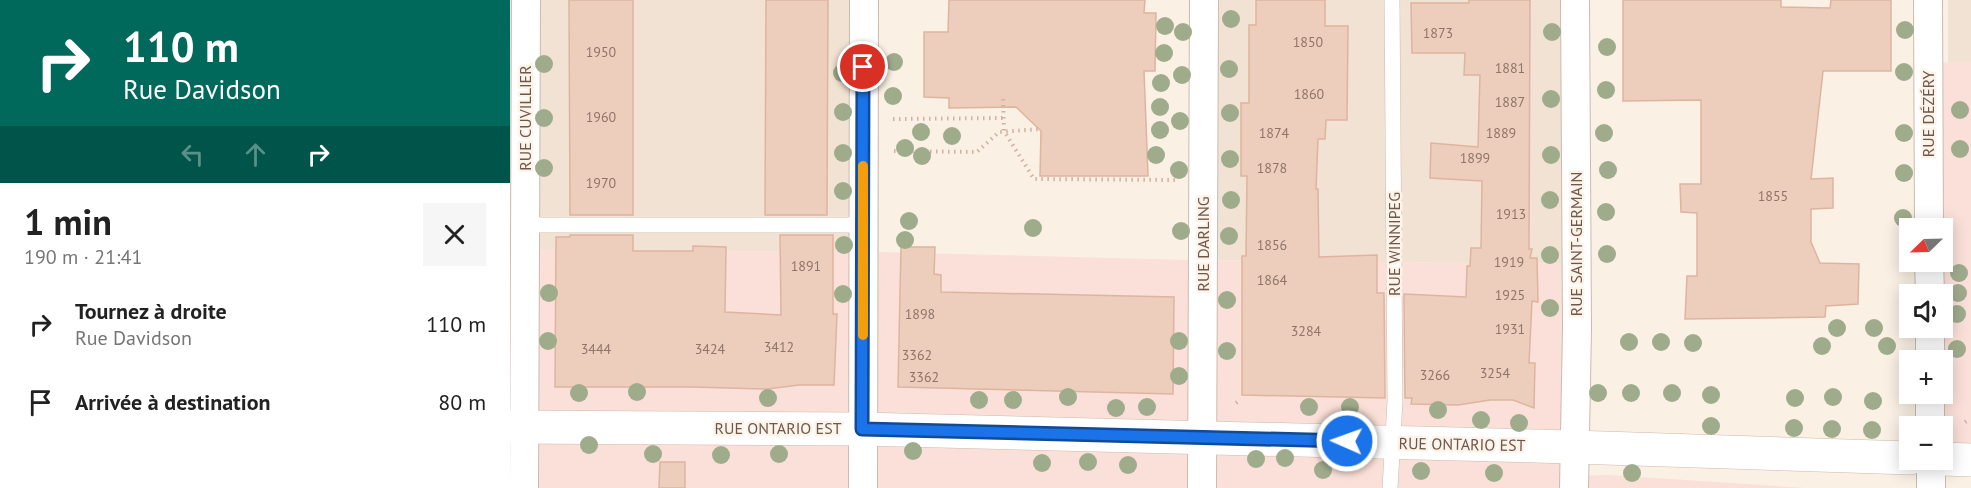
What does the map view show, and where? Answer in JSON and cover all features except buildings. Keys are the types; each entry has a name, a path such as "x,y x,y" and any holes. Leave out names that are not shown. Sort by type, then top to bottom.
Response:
{"main road":[{"name":"RUE ONTARIO EST","path":"517,427 862,429 1899,458"},
{"path":"1953,459 1971,460"}],"street":[{"name":"RUE CUVILLIER","path":"524,488 517,427 524,225 526,0"},
{"path":"863,488 864,0"},
{"name":"RUE DARLING","path":"1202,488 1204,0"},
{"name":"RUE SAINT-GERMAIN","path":"1574,488 1577,328 1575,0"},
{"name":"RUE DÉZÉRY","path":"1928,0 1929,218"},
{"path":"1931,470 1931,488"}],"lane":[{"name":"RUE WINNIPEG","path":"1390,488 1395,401 1392,0"},
{"path":"524,225 863,225"}],"path":[{"path":"1004,99 1004,131 1034,179 1178,180"},
{"path":"894,119 1004,118"},
{"path":"894,151 978,152 999,132 1041,129"},
{"path":"1965,422 1970,419"}],"shaded area":[{"path":"510,0 529,0 524,250 879,252 1189,260 1568,264 1564,476 1609,475 1805,488 510,488"},
{"path":"529,0 878,0 879,252 524,250"},
{"path":"1193,0 1574,0 1568,264 1190,260"},
{"path":"1948,0 1971,0 1971,79 1948,79"},
{"path":"1971,62 1971,460 1953,459 1953,416 1943,416 1943,404 1953,404 1953,350 1943,350 1942,338 1953,338 1953,284 1942,284 1942,272 1953,272 1953,218 1941,218 1922,63"}],"slow traffic":[{"path":"863,166 863,335"}],"route":[{"path":"863,67 862,429 1347,441"}]}
